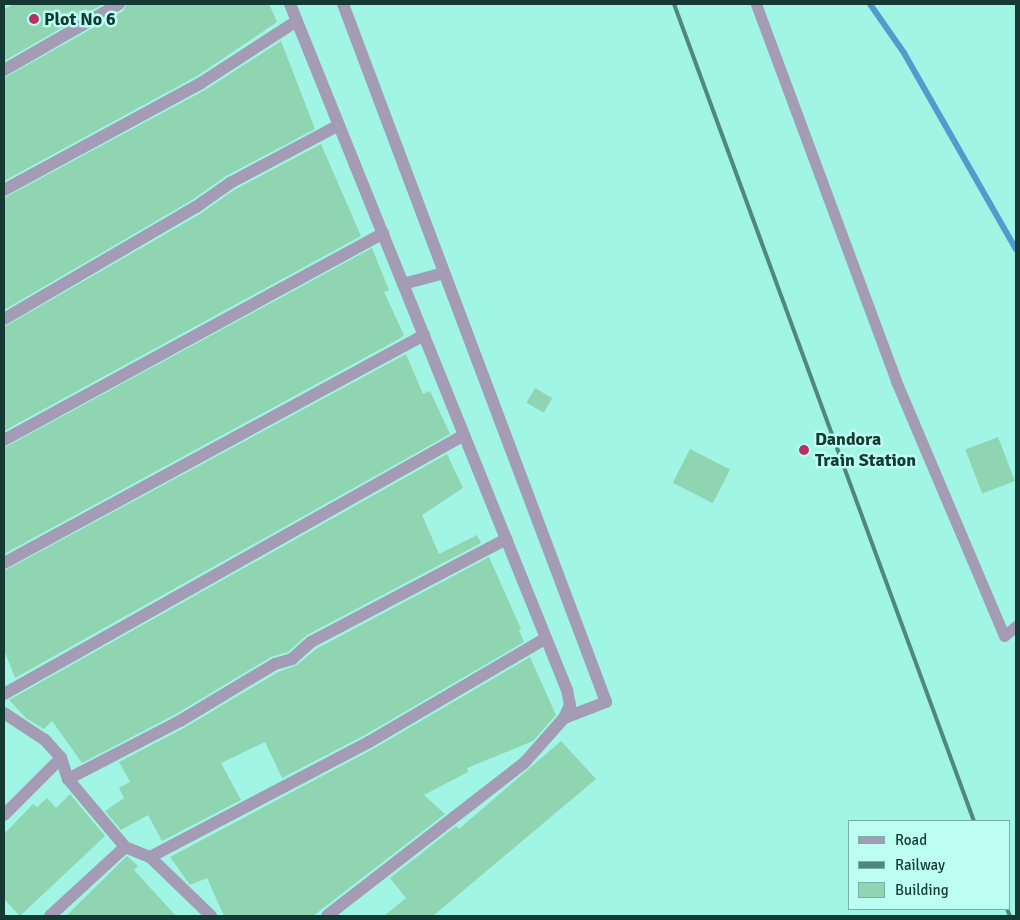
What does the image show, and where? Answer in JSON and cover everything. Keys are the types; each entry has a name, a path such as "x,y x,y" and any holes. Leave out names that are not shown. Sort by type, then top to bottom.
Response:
{"street":[{"path":"4,70 119,4"},
{"path":"290,4 567,690 570,705 564,718 524,764 328,916"},
{"path":"343,4 606,702 564,718"},
{"path":"4,190 201,83 297,21"},
{"path":"4,318 188,212 230,183 339,125"},
{"path":"4,440 383,233"},
{"path":"403,284 444,272"},
{"path":"4,563 424,335"},
{"path":"4,694 464,435"},
{"path":"68,779 180,721 265,669 292,659 311,642 506,538"},
{"path":"150,857 369,742 546,638"},
{"path":"4,713 45,740 61,758 68,779 125,847 150,857 212,916"},
{"path":"4,815 61,758"},
{"path":"50,916 125,847"}],"lane":[{"path":"756,4 896,381 1004,636 1016,626"}],"building":[{"path":"14,4 103,4 4,61 4,9"},
{"path":"127,4 269,4 277,22 197,76 4,181 4,78 123,11"},
{"path":"281,41 315,129 226,176 192,200 4,310 4,198 205,90"},
{"path":"321,144 361,236 4,431 4,327 200,214 234,190"},
{"path":"372,248 389,290 384,292 404,335 4,554 4,448"},
{"path":"406,354 423,394 430,391 450,434 15,678 4,650 4,571"},
{"path":"535,388 552,398 544,413 526,403"},
{"path":"998,437 1015,481 982,493 965,450"},
{"path":"690,449 730,469 713,503 673,483"},
{"path":"447,454 463,488 422,515 439,554 477,535 481,543 307,635 288,652 271,657 176,714 82,763 52,721 44,729 26,718 9,700"},
{"path":"489,557 521,629 519,630 524,642 365,735 282,778 265,742 221,763 241,800 162,841 148,815 121,830 105,811 124,798 119,788 130,782 119,762 184,728 278,672 297,665 316,649"},
{"path":"530,657 556,715 533,741 467,768 468,772 424,795 445,814 313,916 224,916 207,878 190,885 170,857 373,749"},
{"path":"561,741 596,779 433,916 384,916 406,898 390,878 456,826 459,829"},
{"path":"70,794 105,836 20,916 4,899 4,834 33,804 37,807 47,798 56,808"},
{"path":"127,856 138,866 134,870 176,916 66,916"}],"waterway":[{"path":"870,4 904,53 1016,249"}],"railway":[{"path":"674,4 974,820"},
{"path":"1007,910 1010,916"}],"place":[{"name":"Plot No 6","path":"34,19"},
{"name":"Dandora Train Station","path":"804,450"}]}
